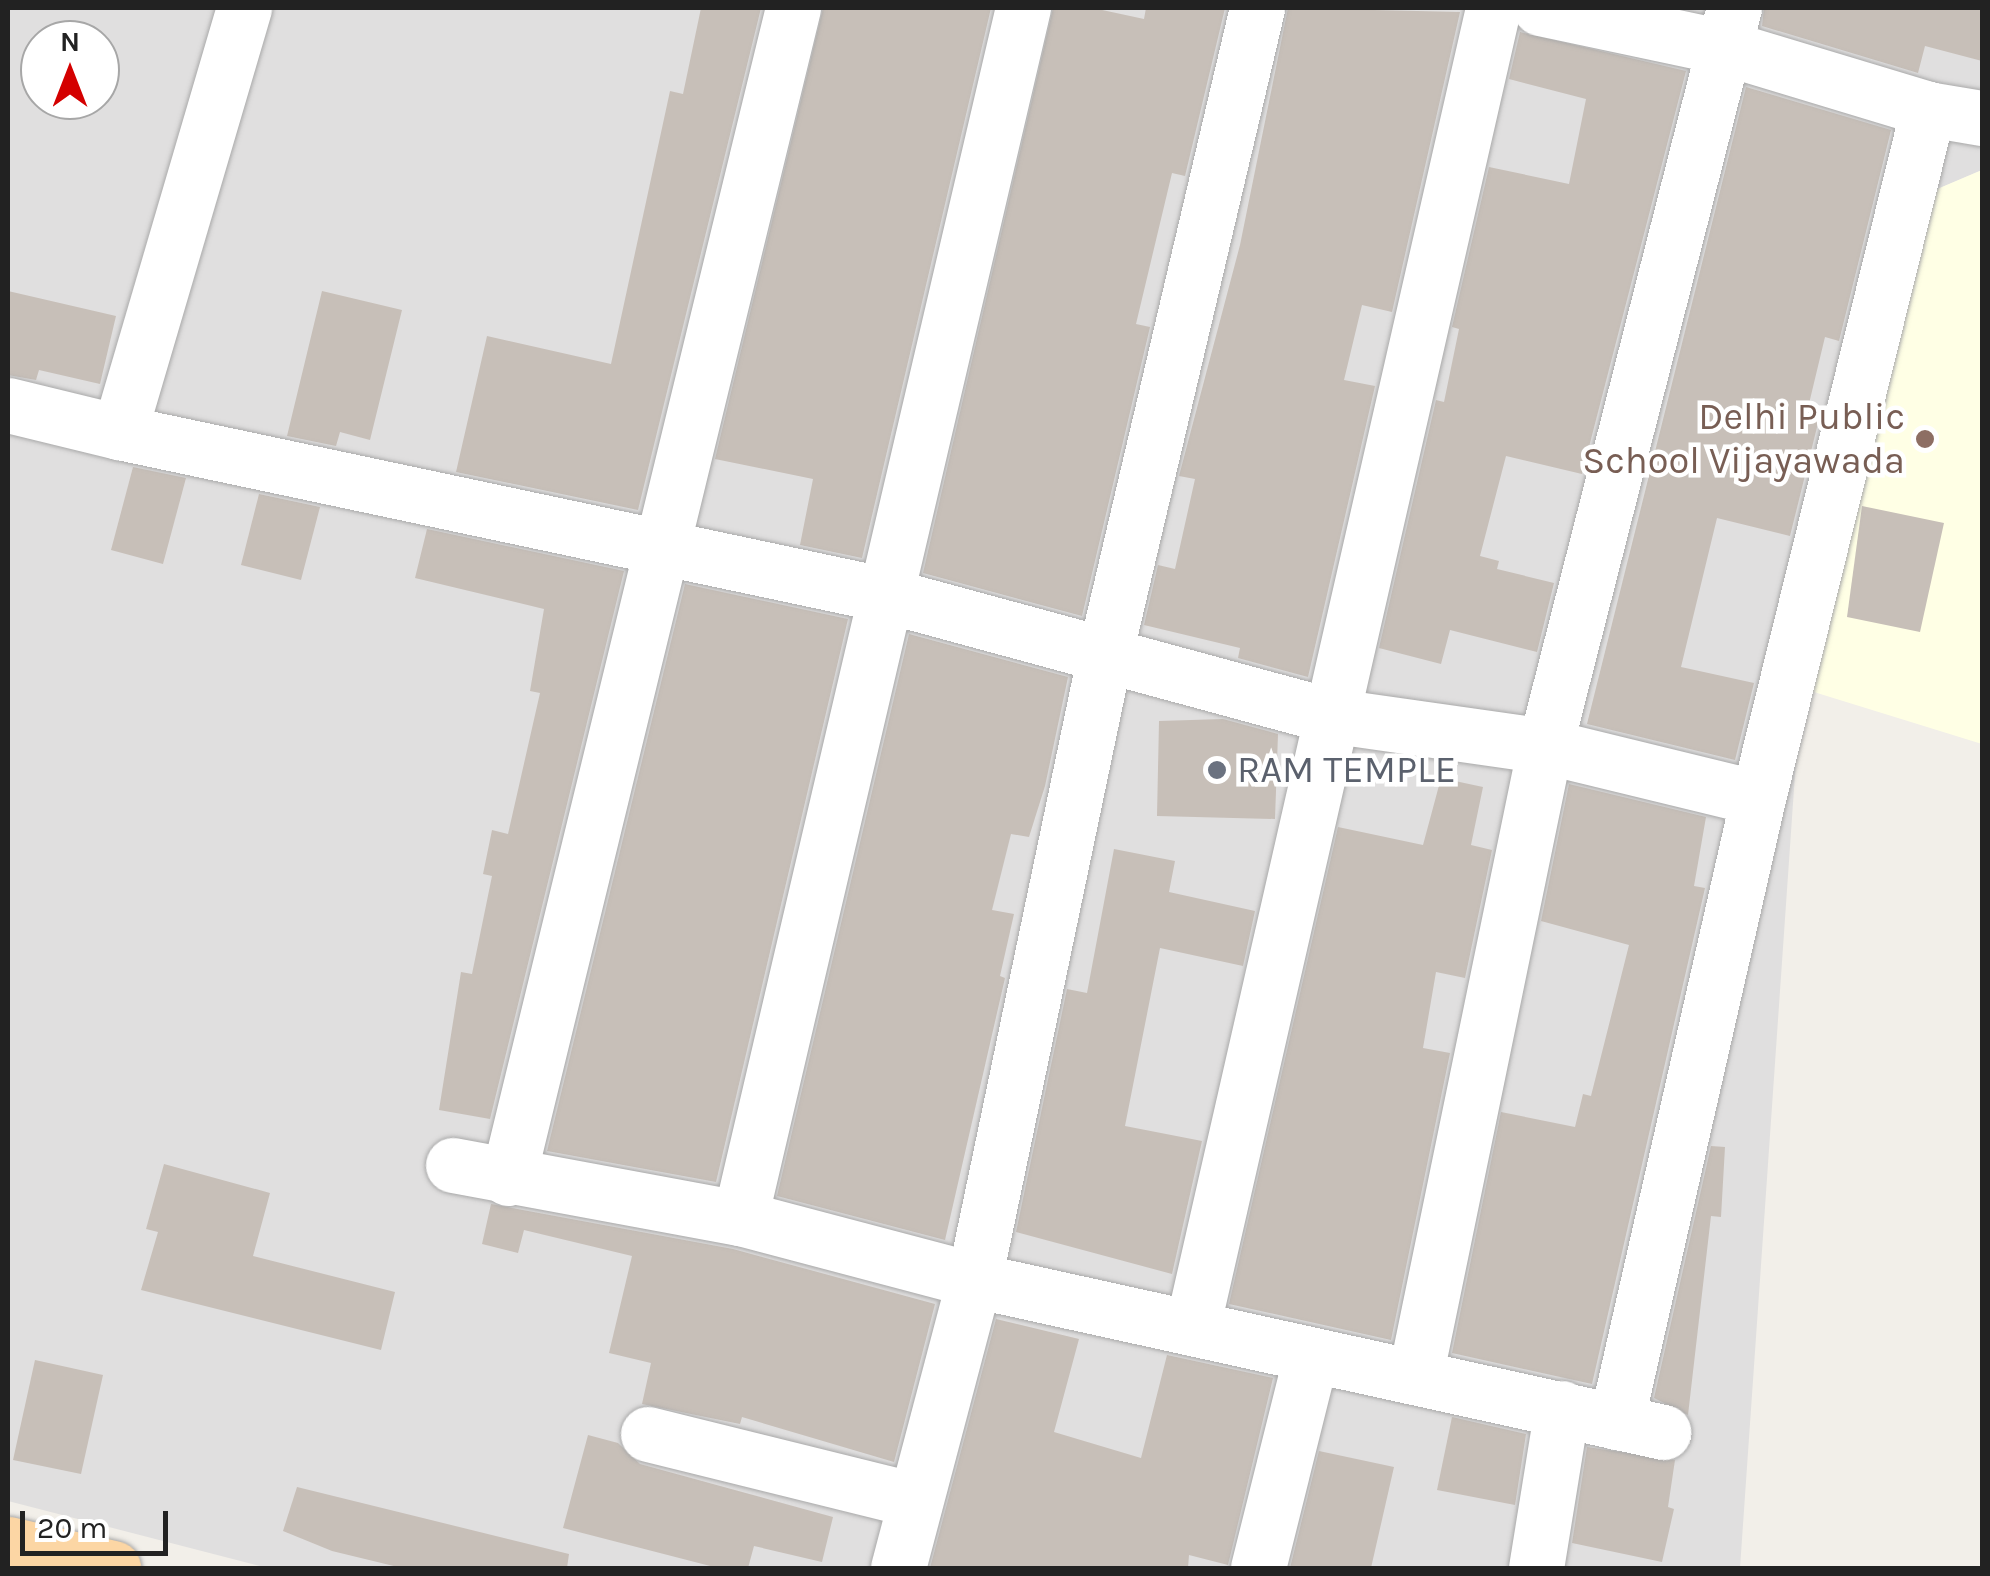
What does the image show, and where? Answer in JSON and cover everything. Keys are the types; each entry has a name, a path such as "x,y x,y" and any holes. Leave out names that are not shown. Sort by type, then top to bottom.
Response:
{"main road":[{"path":"8,1544 113,1568"}],"street":[{"path":"119,432 244,8"},
{"path":"508,1178 793,8"},
{"path":"740,1218 882,594 1023,8"},
{"path":"898,1568 974,1280 1106,649 1257,8"},
{"path":"1192,1328 1328,714 1494,8"},
{"path":"1540,8 1728,27 1928,109 1982,118"},
{"path":"1415,1378 1545,746 1728,27"},
{"path":"453,1164 508,1178 740,1218 974,1280 1640,1427 1758,798 1928,109"},
{"path":"8,405 882,594 1106,649 1328,714 1545,746 1758,798"},
{"path":"1258,1568 1311,1354"},
{"path":"1536,1568 1562,1408"},
{"path":"648,1434 915,1500"}],"shaded area":[{"path":"8,8 1982,8 1982,170 1935,190 1801,688 1740,1568 268,1568 8,1501"},
{"name":"Delhi Public School Vijayawada","path":"1982,170 1982,744 1801,688 1935,190"}],"building":[{"path":"701,8 761,8 638,510 456,472 487,336 611,364 670,91 683,94"},
{"path":"823,8 991,8 862,558 800,545 813,479 715,459"},
{"path":"1053,8 1093,8 1144,19 1146,8 1225,8 1185,176 1172,173 1136,324 1150,327 1082,616 923,573"},
{"path":"1288,8 1460,12 1392,312 1362,305 1344,380 1375,386 1308,677 1238,658 1240,648 1144,625 1158,565 1175,569 1195,479 1179,476 1240,245"},
{"path":"1764,8 1982,8 1982,61 1925,46 1918,73 1762,26"},
{"path":"1520,32 1686,71 1582,474 1506,456 1480,556 1499,561 1497,569 1554,583 1537,652 1450,630 1441,664 1379,648 1436,400 1444,402 1459,329 1452,327 1489,167 1569,184 1586,99 1509,79"},
{"path":"1746,87 1891,130 1839,341 1825,337 1807,412 1820,415 1790,536 1717,518 1681,667 1754,683 1735,760 1587,724"},
{"path":"8,291 116,316 100,384 39,370 36,380 8,375"},
{"path":"322,291 402,310 370,440 340,432 336,446 287,436"},
{"path":"133,467 186,478 163,564 111,550"},
{"path":"259,494 320,507 301,580 241,565"},
{"path":"1862,506 1944,523 1920,632 1847,617"},
{"path":"427,529 624,571 490,1119 439,1110 461,972 472,974 492,876 483,874 492,830 508,834 540,693 530,691 544,609 415,578"},
{"path":"685,584 848,619 716,1182 547,1151"},
{"path":"909,634 1068,677 1045,786 1029,837 1011,834 992,910 1014,914 1000,976 1005,978 945,1240 777,1196"},
{"name":"RAM TEMPLE","path":"1223,719 1278,734 1275,819 1157,816 1159,721"},
{"path":"1441,778 1483,787 1471,845 1492,850 1465,978 1436,972 1423,1048 1450,1053 1391,1340 1229,1304 1338,827 1423,845"},
{"path":"1569,784 1706,817 1694,886 1705,888 1592,1384 1452,1353 1501,1112 1575,1127 1583,1094 1591,1096 1629,945 1541,921"},
{"path":"1114,849 1175,861 1169,892 1255,911 1243,966 1160,948 1125,1126 1202,1141 1172,1274 1016,1232 1067,989 1087,993"},
{"path":"1711,1146 1725,1147 1721,1217 1711,1216 1688,1415 1654,1398"},
{"path":"164,1164 270,1193 253,1256 395,1292 381,1350 141,1290 158,1232 146,1229"},
{"path":"491,1204 733,1249 935,1304 894,1462 742,1417 740,1424 642,1404 651,1363 609,1353 632,1256 524,1230 518,1253 482,1244"},
{"path":"996,1319 1079,1339 1054,1432 1141,1458 1167,1355 1273,1378 1228,1565 1189,1555 1188,1568 930,1568"},
{"path":"35,1360 103,1375 81,1474 13,1460"},
{"path":"1452,1417 1526,1434 1515,1505 1437,1490"},
{"path":"588,1435 618,1443 640,1464 833,1517 822,1562 754,1546 748,1568 718,1568 563,1528"},
{"path":"1587,1447 1675,1460 1668,1507 1674,1509 1662,1562 1572,1543"},
{"path":"1319,1451 1394,1467 1371,1568 1290,1568"},
{"path":"297,1487 569,1554 567,1568 402,1568 332,1551 283,1531"}],"place":[{"name":"Delhi Public School Vijayawada","path":"1925,439"},
{"name":"RAM TEMPLE","path":"1217,770"}]}
